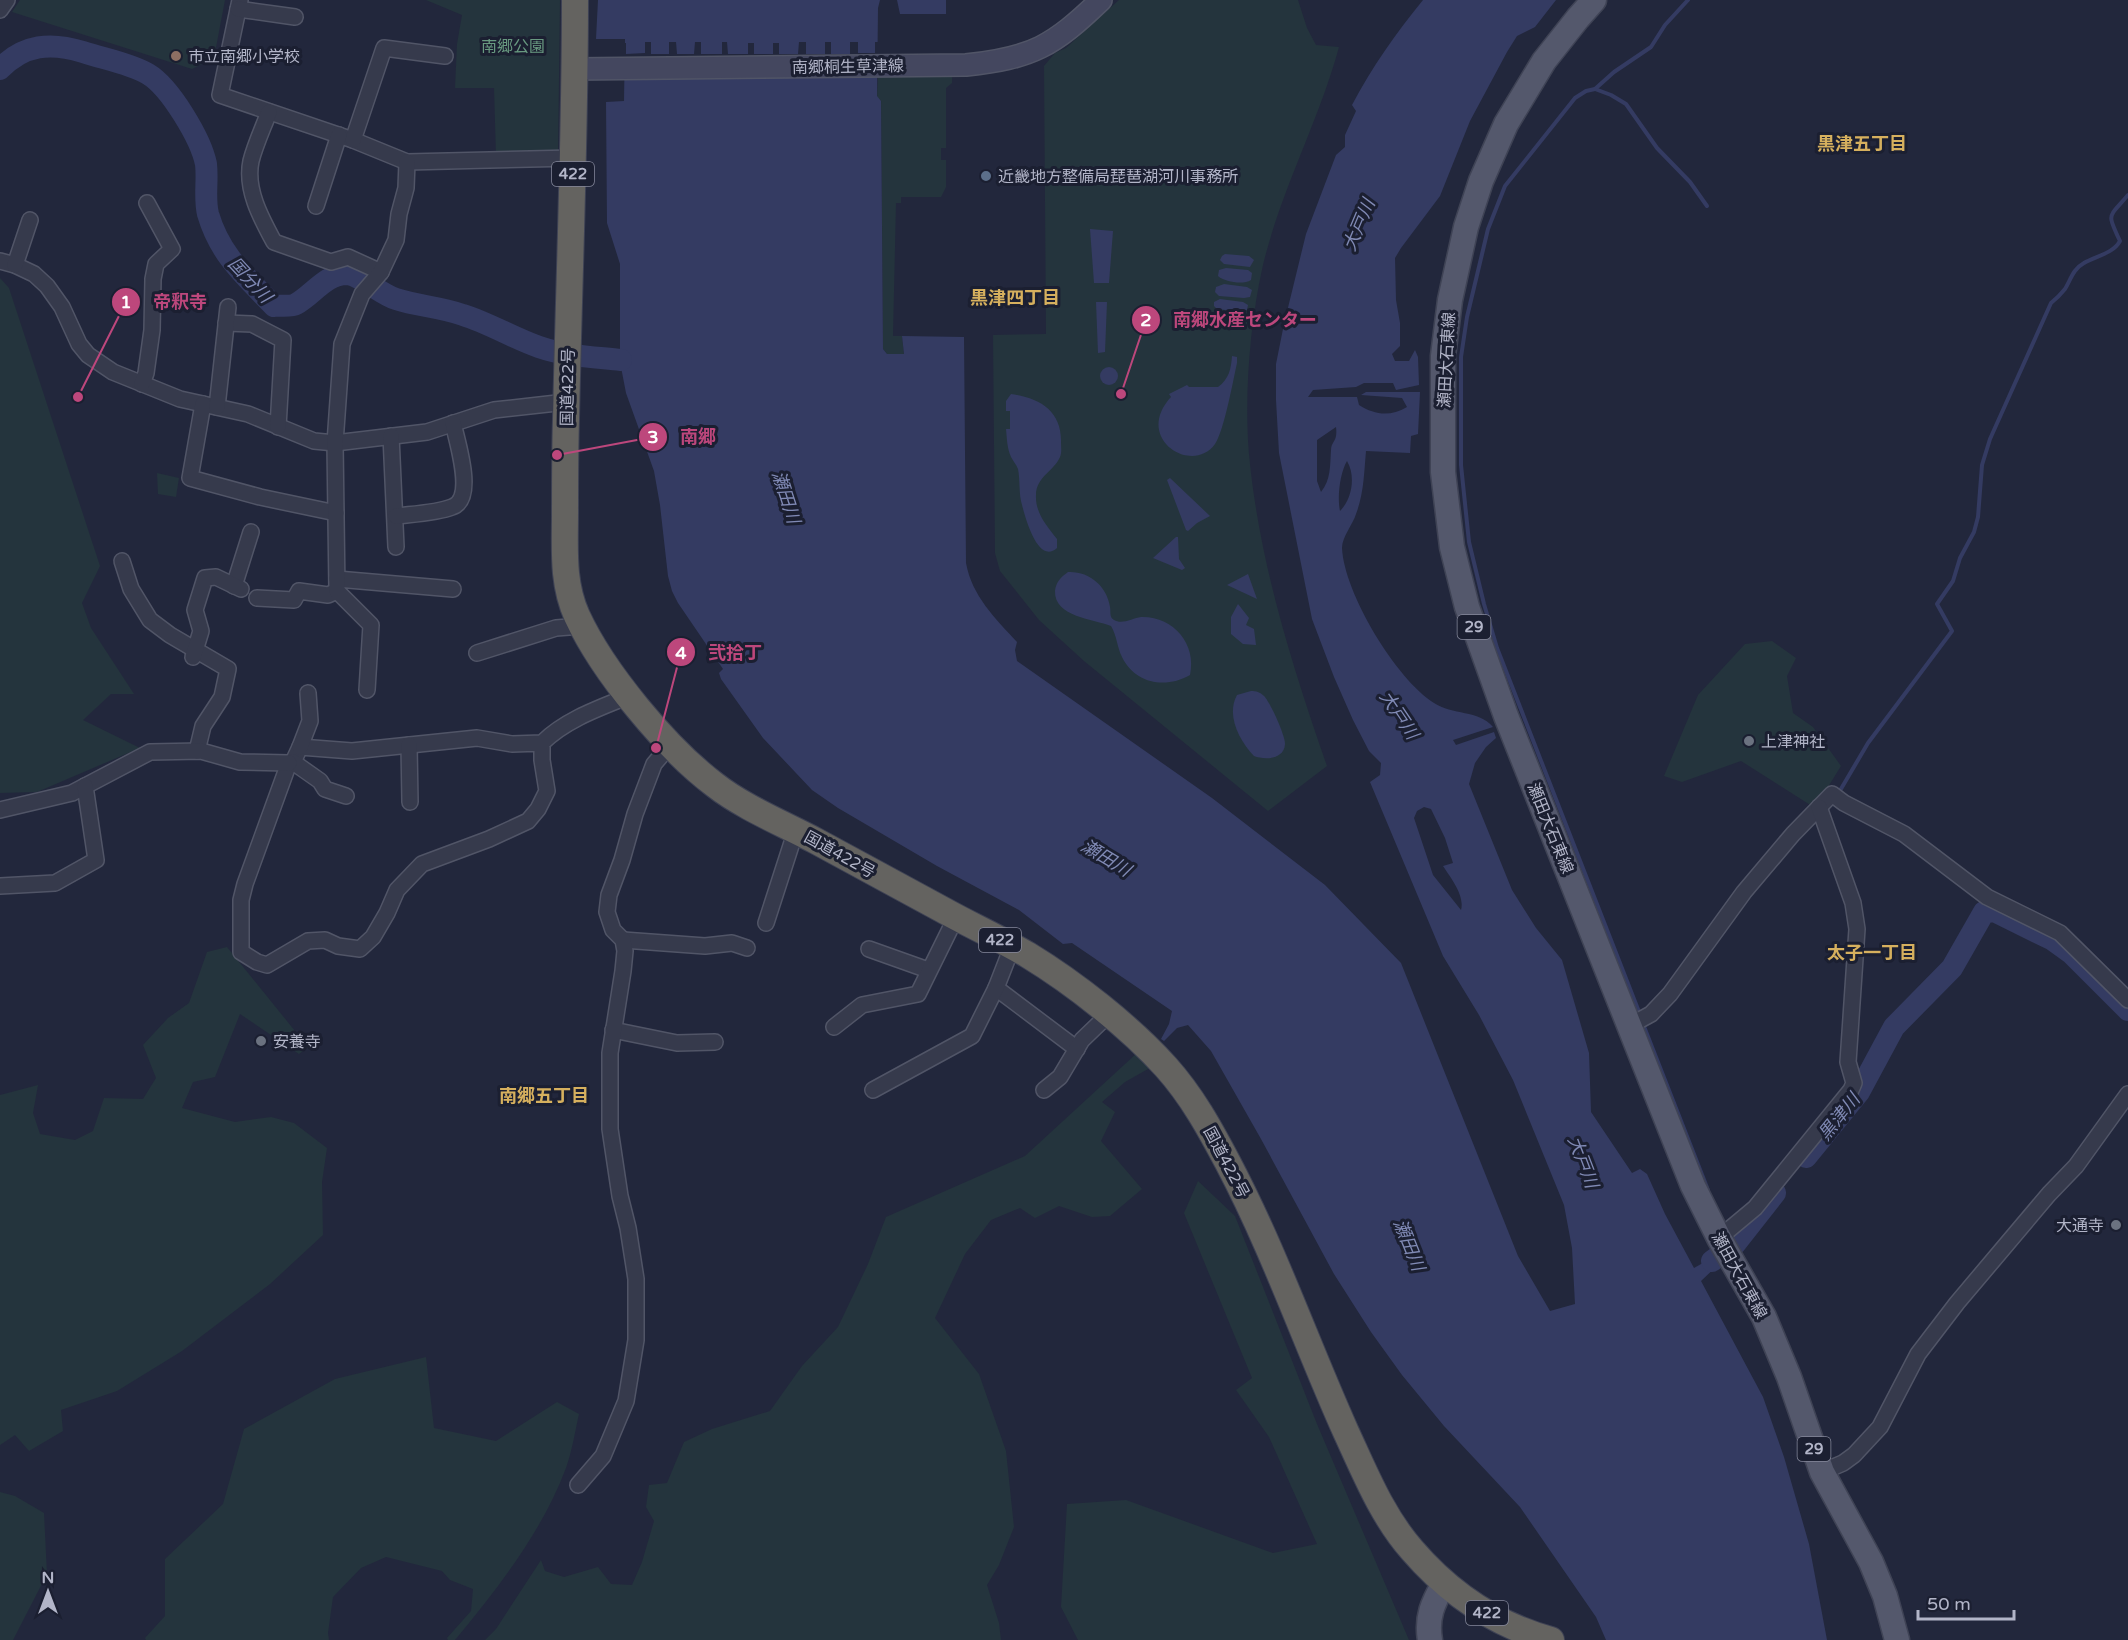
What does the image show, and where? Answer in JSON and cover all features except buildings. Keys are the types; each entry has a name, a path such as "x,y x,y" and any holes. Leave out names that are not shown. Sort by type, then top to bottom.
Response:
{"highway":[{"name":"国道422号","path":"575,0 574,158 569,252 566,402 565,579 574,610 590,642 628,696 670,745 717,787 1029,956 1099,1005 1161,1061 1181,1084 1199,1112 1247,1200 1373,1491 1391,1523 1410,1549 1444,1583"},
{"name":"422","path":"1444,1583 1502,1622 1543,1638"}],"main road":[{"name":"南郷桐生草津線","path":"575,69 966,65 994,62 1022,56 1040,49 1072,27 1101,0"},
{"name":"瀬田大石東線","path":"1594,0 1544,61 1506,124 1481,181 1466,227 1450,300 1443,356 1443,472 1452,547 1467,607 1506,716 1693,1186 1764,1317 1789,1377 1822,1472 1871,1562 1886,1596 1897,1640"},
{"path":"1430,1640 1428,1620 1431,1606 1444,1583"}],"street":[{"path":"0,10 7,0"},
{"path":"295,17 239,4 220,95 346,137 407,162 574,158"},
{"path":"316,206 384,48 445,56"},
{"path":"269,112 251,162 250,184 260,216 274,242 331,262 348,257 378,275"},
{"path":"367,690 371,625 337,585 335,443 342,345 362,294 378,275 396,240 399,214 406,188 407,162"},
{"path":"142,384 146,373 152,330 153,279 156,264 172,249 147,203"},
{"path":"30,220 7,263 34,274 47,286 62,308 79,344 88,355 113,372 180,399 248,414 314,441 335,443 427,432 494,410 566,402"},
{"path":"278,427 283,340 252,324 227,315 210,405 190,478 261,497 336,513"},
{"path":"396,516 454,507 463,498 465,479 453,423"},
{"path":"391,436 396,547"},
{"path":"194,653 201,631 195,610 205,578 216,577 238,588 251,532"},
{"path":"122,561 131,589 144,613 157,627 194,653 228,669 222,697 203,726 197,751"},
{"path":"257,598 294,600 299,591 328,595 337,585 453,589"},
{"path":"477,653 556,628 582,626"},
{"path":"308,693 310,721 291,763 244,884 241,900 241,951 257,962 267,965 308,941 325,940 338,946 360,949 373,937 397,890 422,864 489,839 528,821 538,809 547,791 542,743"},
{"path":"300,747 352,751 477,738 512,744 542,743 552,733 628,696"},
{"path":"409,745 410,802"},
{"path":"578,1485 603,1456 626,1401 636,1340 636,1279 610,1129 610,1053 623,971 623,940 614,930 607,912 609,895 654,764 670,745"},
{"path":"0,810 72,792 150,752 197,751 240,762 291,763 320,781 325,789 346,796"},
{"path":"0,886 55,883 96,860 85,786"},
{"path":"1629,1026 1651,1014 1670,994 1744,892 1793,834 1832,794 1844,803 1904,834 1987,897 2060,933 2128,1000"},
{"path":"1725,1248 1851,1090 1854,1083 1848,1062 1857,929 1853,903 1819,807"},
{"path":"766,923 796,830"},
{"path":"834,1027 862,1005 918,994 956,917"},
{"path":"623,940 705,946 732,943 747,948"},
{"path":"873,1090 972,1036 996,988 1012,947"},
{"path":"869,949 928,970"},
{"path":"996,988 1077,1049"},
{"path":"1044,1090 1060,1077 1082,1041 1109,1014"},
{"path":"614,1030 677,1043 716,1042"},
{"path":"1822,1472 1854,1455 1880,1427 1918,1354 1957,1303 2049,1194 2076,1166 2128,1094"}],"green space":[{"name":"市立南郷小学校","path":"20,0 225,0 214,58 192,69 12,12"},
{"name":"南郷公園","path":"426,0 560,0 558,155 496,156 494,88 455,88 457,44 462,15"},
{"path":"1119,0 1298,0 1307,28 1316,45 1339,47 1331,75 1271,237 1258,287 1249,359 1247,408 1249,454 1260,534 1301,690 1327,766 1268,811 1084,661 1039,620 1000,571 995,553 993,335 1046,334 1044,66 1055,53 1066,48"},
{"path":"952,75 952,83 946,88 946,148 941,148 941,160 946,160 946,187 941,197 901,197 901,203 896,203 893,336 902,336 904,354 887,354 883,349 881,101 877,97 878,76"},
{"path":"0,278 9,288 100,566 82,603 91,628 134,694 111,694 83,720 140,748 37,792 0,793"},
{"path":"157,473 179,478 176,497 158,494"},
{"path":"1772,641 1796,658 1787,676 1793,713 1813,727 1841,766 1815,808 1741,761 1682,782 1664,776 1698,695 1745,644"},
{"path":"227,947 308,1047 299,1054 240,1014 215,1077 193,1082 182,1108 235,1122 271,1117 294,1123 327,1148 322,1182 323,1235 270,1284 182,1351 117,1391 61,1410 63,1431 29,1451 15,1435 0,1445 0,1095 38,1085 33,1113 40,1134 75,1140 93,1131 104,1098 143,1099 156,1078 143,1045 168,1018 189,1003 207,952"},
{"path":"1137,1053 1149,1060 1148,1069 1125,1082 1102,1102 1115,1112 1101,1141 1142,1189 1110,1216 1092,1217 1059,1206 1035,1218 1020,1208 991,1220 965,1254 935,1318 979,1374 1006,1451 1014,1527 999,1565 987,1585 999,1623 1001,1640 485,1640 496,1629 541,1560 545,1571 564,1577 598,1567 611,1584 632,1585 642,1562 654,1521 646,1507 649,1485 667,1483 684,1442 712,1429 770,1411 802,1366 838,1327 868,1264 886,1217 1025,1156"},
{"path":"1198,1181 1235,1216 1317,1424 1409,1640 1078,1640 1061,1607 1067,1504 1126,1500 1273,1553 1317,1544 1269,1437 1236,1390 1252,1378 1184,1213"},
{"path":"426,1357 434,1428 496,1441 557,1402 579,1414 566,1468 545,1515 503,1580 455,1640 447,1638 471,1611 473,1589 450,1580 442,1571 386,1557 361,1568 333,1597 329,1640 146,1640 145,1638 165,1616 165,1559 223,1504 244,1429 335,1379"},
{"path":"0,1492 15,1496 44,1513 47,1574 13,1640 0,1640"}],"water":[{"path":"598,0 880,0 877,96 881,101 883,349 887,354 904,354 902,336 964,337 966,563 973,586 986,606 1017,642 1015,650 1017,661 1212,798 1325,885 1401,963 1518,1256 1550,1311 1575,1304 1572,1248 1564,1205 1513,1080 1479,1015 1443,956 1370,782 1380,775 1381,763 1369,751 1353,720 1312,619 1279,453 1276,364 1306,234 1336,155 1345,147 1345,135 1356,111 1352,105 1376,64 1403,25 1423,0 1556,0 1535,27 1517,36 1507,52 1470,121 1440,196 1395,258 1400,346 1392,354 1395,361 1409,361 1415,350 1418,357 1419,385 1396,390 1393,383 1364,383 1356,387 1313,390 1308,397 1357,397 1359,405 1383,414 1407,407 1402,398 1361,395 1366,392 1420,392 1418,434 1411,436 1410,453 1366,451 1361,498 1342,548 1345,567 1352,588 1374,633 1404,675 1434,703 1473,715 1493,727 1453,740 1456,745 1494,732 1496,738 1486,747 1475,763 1469,784 1512,890 1536,928 1562,960 1589,1053 1591,1112 1632,1173 1640,1169 1647,1174 1694,1268 1717,1255 1720,1263 1701,1281 1763,1397 1784,1457 1809,1544 1827,1640 1606,1640 1596,1617 1520,1507 1444,1426 1402,1375 1371,1332 1334,1274 1211,1051 1188,1025 1177,1028 1164,1041 1161,1039 1169,1024 1172,1011 1072,943 1063,944 1019,910 937,866 838,808 812,790 763,738 721,679 719,673 723,669 672,591 654,471 626,393 621,367 591,363 590,349 620,350 620,264 607,223 606,102 624,101 625,39 596,39","holes":["1336,427 1328,477 1321,492 1317,481 1317,440","1347,461 1352,480 1350,494 1340,511 1340,485","1424,807 1431,809 1445,838 1453,863 1443,866 1459,893 1461,910 1433,875 1414,818 1417,811"]},
{"path":"897,0 946,0 946,14 900,14"},
{"path":"1090,229 1113,231 1109,283 1094,283"},
{"path":"1225,254 1249,256 1254,260 1250,267 1224,264 1220,260"},
{"path":"1226,268 1248,270 1252,273 1251,280 1234,282 1218,276 1219,270"},
{"path":"1224,284 1247,287 1252,290 1250,297 1219,296 1215,292 1216,287"},
{"path":"1220,299 1243,302 1248,305 1247,310 1242,312 1217,309 1214,302"},
{"path":"1096,302 1107,302 1105,352 1098,353"},
{"path":"1232,356 1237,357 1237,363 1225,417 1215,444 1205,453 1193,456 1181,454 1170,448 1162,438 1159,426 1161,412 1171,397 1169,394 1187,385 1189,387 1218,387 1229,373"},
{"path":"1109,367 1115,370 1118,376 1115,382 1109,385 1103,382 1100,376 1103,370"},
{"path":"1011,394 1040,403 1053,414 1058,422 1060,457 1039,483 1036,495 1037,508 1057,539 1057,548 1050,552 1043,550 1033,536 1021,501 1018,469 1010,454 1007,440 1006,429 1010,429 1010,411 1006,411 1006,401"},
{"path":"1170,478 1210,516 1188,531 1167,480"},
{"path":"1178,537 1179,559 1185,568 1182,570 1153,558"},
{"path":"1068,572 1083,574 1101,586 1108,599 1112,619 1120,622 1141,617 1153,618 1172,627 1180,634 1190,653 1190,675 1161,683 1135,673 1122,657 1111,626 1076,616 1068,612 1056,600 1056,585"},
{"path":"1248,574 1257,599 1227,585"},
{"path":"1238,604 1249,618 1246,625 1254,629 1256,645 1243,644 1231,634 1231,617"},
{"path":"1251,691 1264,696 1280,726 1285,744 1284,749 1273,758 1254,756 1243,743 1236,727 1233,711 1237,695"}],"pier":[{"path":"645,42 651,42 651,54 669,54 669,42 676,42 677,54 694,54 695,42 701,42 701,54 722,54 722,42 727,42 728,54 748,54 748,43 754,43 754,54 773,54 773,43 779,43 779,54 798,54 799,42 806,42 806,54 825,54 825,42 831,42 831,54 850,54 850,42 858,42 858,53 875,53 875,42 881,42 881,76 622,76 622,43 626,43 626,54 645,53"}],"waterway":[{"path":"1641,1017 1497,648 1484,604 1469,542 1461,465 1461,357 1467,317 1488,229 1505,186 1575,98 1586,91 1595,89 1614,72 1651,47 1665,25 1688,0"},
{"name":"国分川","path":"0,69 19,54 38,47 49,46 71,49 125,64 141,70 157,81 175,102 203,153 206,164 208,214 219,241 235,264 274,306 296,304 332,277 347,274 396,299 463,315 539,347 569,354 621,360"},
{"path":"1595,89 1626,104 1657,148 1690,182 1707,206"},
{"path":"1838,794 1868,743 1952,631 1937,604 1953,581 1960,558 1974,532 1978,517 1982,465 1990,439 2051,303 2065,289 2080,265 2108,252 2120,241 2111,220 2113,212 2128,195"},
{"name":"黒津川","path":"1806,1157 1859,1092 1894,1027 1952,968 1984,912 1994,911 2053,940 2071,953 2128,1010"},
{"path":"1643,1024 1708,1190"},
{"name":"黒津川","path":"1712,1261 1735,1244 1775,1193"}],"place":[{"name":"市立南郷小学校","path":"176,56"},
{"name":"近畿地方整備局琵琶湖河川事務所","path":"986,176"},
{"name":"南郷水産センター","path":"1121,394"},
{"name":"帝釈寺","path":"78,397"},
{"name":"南郷","path":"557,455"},
{"name":"上津神社","path":"1749,741"},
{"name":"弐拾丁","path":"656,748"},
{"name":"安養寺","path":"261,1041"},
{"name":"大通寺","path":"2116,1225"}],"district":[{"name":"黒津五丁目","path":"1862,144"},
{"name":"黒津四丁目","path":"1015,298"},
{"name":"太子一丁目","path":"1872,953"},
{"name":"南郷五丁目","path":"544,1096"}],"water label":[{"name":"大戸川","path":"1359,225"},
{"name":"瀬田川","path":"786,497"},
{"name":"大戸川","path":"1399,715"},
{"name":"瀬田川","path":"1106,858"},
{"name":"大戸川","path":"1583,1162"},
{"name":"瀬田川","path":"1409,1245"}]}
